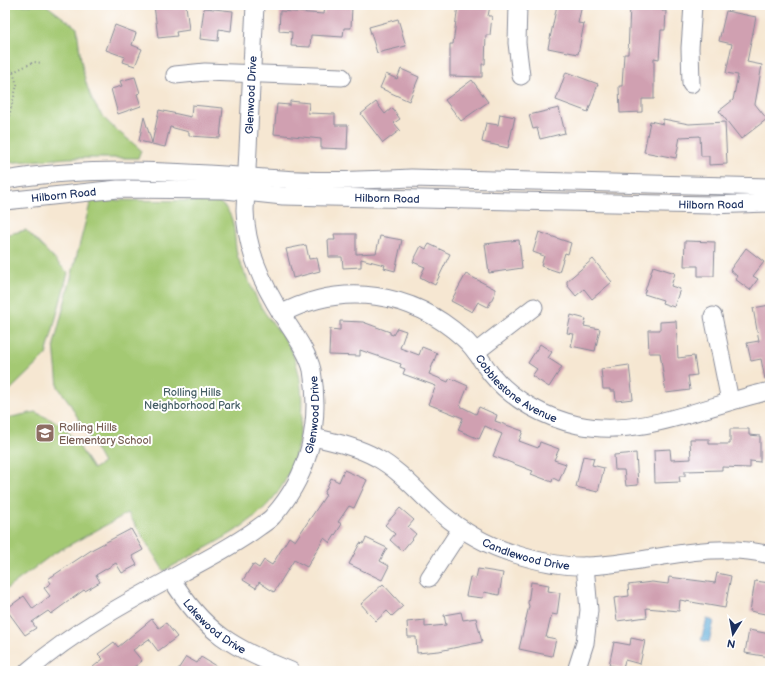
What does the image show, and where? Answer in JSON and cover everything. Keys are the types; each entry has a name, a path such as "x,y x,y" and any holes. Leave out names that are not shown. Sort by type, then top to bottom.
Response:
{"street":[{"name":"Glenwood Drive","path":"28,671 87,625 239,542 273,517 295,485 308,456 313,437 315,403 311,368 297,337 282,314 256,266 247,233 246,192 255,5"},
{"path":"518,5 517,43 521,76"},
{"path":"692,84 690,48 693,5"},
{"path":"175,75 204,72 342,77"},
{"name":"Hilborn Road","path":"5,180 58,174 99,172 247,175 282,179 371,180 411,178 770,187"},
{"name":"Hilborn Road","path":"5,201 118,189 246,192 283,196 703,205 770,203"},
{"name":"Cobblestone Avenue","path":"282,314 314,300 352,294 389,298 416,306 441,320 464,338 492,375 516,398 550,417 578,425 606,429 637,427 770,391"},
{"path":"476,352 534,307"},
{"path":"713,316 730,401"},
{"name":"Candlewood Drive","path":"313,437 349,446 377,458 400,475 461,529 485,542 515,554 554,563 585,566 682,552 725,549 756,551 770,555"},
{"path":"429,578 461,529"},
{"path":"576,671 585,643 588,610 585,566"},
{"name":"Lakewood Drive","path":"171,578 197,616 220,636 248,653 292,671"}],"path":[{"path":"12,72 34,62 42,63"},
{"path":"5,64 12,72 17,85 17,90 8,120 5,153"}],"green space":[{"path":"5,5 46,5 77,28 84,77 92,100 106,120 141,150 138,158 68,158 5,163"},
{"name":"Rolling Hills Neighborhood Park","path":"91,200 217,201 229,212 234,226 238,258 265,314 289,345 298,369 302,394 302,411 294,458 284,482 270,502 253,518 233,532 164,571 128,513 53,554 5,590 5,420 7,418 35,412 60,424 75,440 93,469 103,463 69,402 58,387 54,344"},
{"path":"26,230 68,273 46,355 5,395 5,235"}],"water":[{"path":"707,619 714,621 709,642 701,640"}],"building":[{"path":"154,5 186,5 189,30 176,32 177,36 158,38"},
{"path":"458,5 490,6 488,16 492,16 490,35 486,35 485,64 482,64 482,77 450,76 450,44 453,44"},
{"path":"557,5 582,5 578,23 584,24 578,54 548,48"},
{"path":"630,5 662,5 662,11 666,11 665,30 661,30 659,59 654,58 654,99 642,99 642,112 620,113 619,86 622,86 624,54 628,54"},
{"path":"325,6 352,7 351,28 344,28 343,37 311,35 310,47 291,46 292,32 279,31 280,11 324,14"},
{"path":"204,8 233,11 231,31 219,29 218,41 200,39"},
{"path":"726,11 756,17 747,62 762,65 755,104 767,119 741,139 719,111 733,100 738,75 726,73 732,44 719,41"},
{"path":"398,19 406,46 377,53 369,27"},
{"path":"115,25 136,33 132,45 142,49 135,66 123,62 125,57 106,50"},
{"path":"401,69 419,77 409,101 380,88 386,74 397,79"},
{"path":"566,72 598,84 588,112 556,100"},
{"path":"135,77 140,93 137,94 141,106 118,114 111,89 122,86 120,81"},
{"path":"472,80 488,102 461,121 445,100"},
{"path":"290,101 309,103 308,113 335,114 335,125 348,125 347,149 321,148 321,139 274,134 277,104 290,105"},
{"path":"376,102 385,114 392,108 400,119 394,123 400,130 383,143 361,114"},
{"path":"192,105 223,108 220,138 189,136 189,132 170,127 165,147 139,141 144,117 152,143 159,110 191,117"},
{"path":"559,108 565,133 540,139 537,128 533,129 529,115"},
{"path":"500,114 515,117 508,148 482,142 486,123 498,125"},
{"path":"663,119 689,124 725,122 727,164 709,165 709,156 701,156 700,136 680,137 676,158 644,152 650,121 663,124"},
{"path":"539,232 571,243 568,254 565,253 559,272 541,266 544,256 533,252"},
{"path":"334,234 356,234 356,254 376,253 380,236 402,240 395,271 384,268 385,265 361,259 361,267 343,268 342,257 329,257 328,240 335,240"},
{"path":"519,240 522,268 489,273 485,244"},
{"path":"685,241 715,242 714,276 698,276 698,266 684,266"},
{"path":"429,244 450,254 435,285 420,277 425,267 413,262 421,246 426,249"},
{"path":"306,245 309,259 317,258 320,271 293,278 286,249"},
{"path":"746,248 764,262 753,276 758,279 750,290 735,279 737,276 730,270"},
{"path":"593,259 612,282 592,299 584,289 576,296 567,285 567,281"},
{"path":"653,266 675,273 671,286 680,289 674,307 662,303 663,300 644,294"},
{"path":"466,274 495,289 495,293 488,307 478,302 472,312 451,301"},
{"path":"770,305 770,379 765,379 761,359 751,361 747,343 759,341 753,308"},
{"path":"571,315 586,319 584,326 600,329 595,351 571,346 574,334 567,333"},
{"path":"340,321 363,322 390,332 390,334 393,335 397,328 406,331 400,348 419,355 422,347 437,353 429,374 448,382 450,378 468,386 460,406 476,414 479,407 497,415 495,421 523,431 519,441 538,448 540,442 559,449 554,460 566,464 559,481 553,478 552,482 531,474 533,471 493,456 502,434 485,426 479,439 458,430 463,418 428,404 436,386 403,374 405,369 400,367 401,364 360,350 360,356 329,355 330,329 340,330"},
{"path":"676,321 678,358 694,356 697,375 688,376 690,390 666,393 660,353 649,353 648,330 660,330 660,322"},
{"path":"540,344 552,352 548,358 562,367 549,387 532,376 537,369 528,363"},
{"path":"629,365 633,399 616,401 615,391 603,389 601,369"},
{"path":"730,429 749,429 749,435 760,436 760,462 750,461 750,468 722,467 722,470 685,471 685,476 679,476 680,482 655,483 654,450 670,449 671,460 691,459 690,439 709,439 709,444 730,444"},
{"path":"636,453 638,485 626,486 624,470 615,470 614,455"},
{"path":"583,456 594,458 592,465 604,468 598,492 576,487"},
{"path":"344,470 367,480 354,508 349,506 338,522 342,524 330,543 324,538 307,567 294,560 274,592 259,582 256,588 243,580 253,564 259,568 264,560 272,565 289,537 295,541 326,495 324,494 331,478 339,482"},
{"path":"400,508 414,520 408,527 416,534 402,551 390,540 395,534 385,525"},
{"path":"131,529 143,550 132,556 137,565 122,573 116,563 96,575 100,582 85,591 84,590 51,614 48,611 32,622 36,628 25,635 6,609 24,596 33,609 50,596 44,588 51,583 48,579 93,549"},
{"path":"366,538 387,548 380,561 389,566 382,580 349,564 360,543 363,544"},
{"path":"478,569 503,573 499,595 484,592 483,598 466,596 470,577 476,578"},
{"path":"717,573 731,576 725,608 680,600 679,611 646,608 647,617 617,621 614,598 629,596 628,585 652,582 668,584 669,577 715,583"},
{"path":"755,581 770,583 770,615 750,611"},
{"path":"531,582 549,585 548,591 560,593 557,615 552,614 546,637 556,639 552,656 519,649 529,606 528,603"},
{"path":"383,584 403,606 392,616 387,611 376,621 361,604"},
{"path":"461,612 463,620 476,618 482,642 439,651 417,653 416,637 408,637 407,622 425,620 425,627 446,625 444,615"},
{"path":"152,619 159,628 166,623 177,637 158,651 149,639 133,650 142,661 129,671 88,671 103,659 98,654 114,642 118,647"},
{"path":"749,630 770,634 770,657 745,653"},
{"path":"631,638 645,641 640,664 625,660 623,668 609,665 614,642 630,645"},
{"path":"186,657 197,663 201,657 224,671 177,671"}],"place":[{"name":"Rolling Hills Elementary School","path":"45,433"}]}
